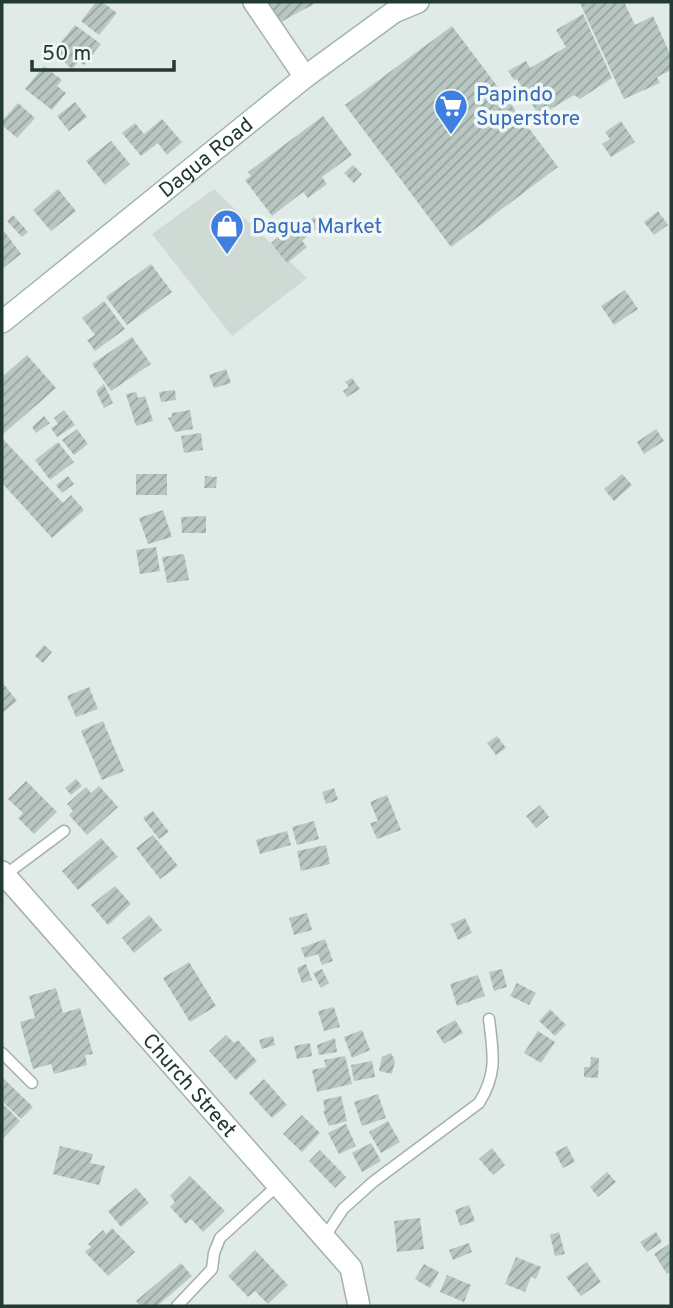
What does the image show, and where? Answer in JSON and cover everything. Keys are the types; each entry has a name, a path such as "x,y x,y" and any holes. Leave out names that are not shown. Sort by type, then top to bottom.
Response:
{"street":[{"path":"254,2 305,76"},
{"name":"Dagua Road","path":"2,322 305,76 394,12 418,2"},
{"name":"Church Street","path":"3,873 351,1268 359,1306"}],"lane":[{"path":"3,873 64,831"},
{"path":"324,1238 343,1209 373,1182 479,1103 491,1085 494,1062 489,1019"},
{"path":"2,1053 32,1083"},
{"path":"177,1306 212,1269 220,1238 278,1185"}],"shaded area":[{"name":"Dagua Market","path":"214,189 307,278 232,336 152,234"}],"building":[{"path":"96,2 102,2 117,13 99,35 81,21"},
{"path":"267,2 313,2 314,4 279,23"},
{"path":"624,2 635,25 653,16 671,56 671,70 657,77 660,83 624,99 580,3"},
{"path":"583,14 612,78 580,99 574,95 539,116 517,79 514,80 508,71 526,61 530,68 566,47 556,30"},
{"path":"75,25 101,44 84,65 79,61 72,69 53,52"},
{"name":"Papindo Superstore","path":"452,26 558,167 451,247 345,105"},
{"path":"44,66 62,80 57,86 66,93 52,110 25,89"},
{"path":"75,102 87,117 69,131 57,116"},
{"path":"18,103 35,118 17,138 2,125 2,121"},
{"path":"323,116 352,155 322,177 327,184 308,198 303,192 272,216 245,180 251,176 248,172"},
{"path":"162,119 182,142 167,155 158,143 141,156 122,133 135,123 144,134"},
{"path":"621,121 635,142 611,157 602,144 610,139 605,132"},
{"path":"111,141 130,164 105,185 86,161"},
{"path":"353,165 362,174 354,183 344,173"},
{"path":"58,189 76,211 51,231 33,210"},
{"path":"658,211 668,225 654,235 644,222"},
{"path":"13,215 28,232 22,237 7,221"},
{"path":"314,217 321,225 302,241 307,247 287,263 271,243 293,225 297,231"},
{"path":"4,231 21,254 2,269 2,232"},
{"path":"151,264 172,292 127,325 106,297"},
{"path":"625,290 638,309 614,325 601,306"},
{"path":"104,301 125,329 95,351 87,340 95,335 82,318"},
{"path":"132,337 151,364 111,391 92,364"},
{"path":"27,355 56,388 2,435 2,377"},
{"path":"226,369 231,383 214,388 209,375"},
{"path":"352,378 360,389 347,397 343,391 349,387 345,382"},
{"path":"104,384 113,403 104,408 96,391"},
{"path":"175,390 176,400 161,402 159,392"},
{"path":"136,392 138,398 145,396 153,421 136,426 126,394"},
{"path":"64,410 75,425 57,437 51,428 58,424 54,418"},
{"path":"190,410 193,429 175,432 168,418 172,417 172,413"},
{"path":"44,416 50,423 36,433 32,427"},
{"path":"77,429 88,444 74,455 62,440"},
{"path":"656,429 664,441 644,454 637,442"},
{"path":"201,433 203,450 184,453 181,436"},
{"path":"2,438 63,503 71,495 84,510 52,538 2,483"},
{"path":"58,442 74,462 50,480 35,460"},
{"path":"136,474 167,474 167,495 136,495"},
{"path":"622,474 632,485 614,501 604,489"},
{"path":"68,476 74,484 62,493 56,485"},
{"path":"205,476 217,477 216,488 204,488"},
{"path":"163,510 172,537 148,544 139,518"},
{"path":"206,516 206,533 182,533 181,517"},
{"path":"156,547 160,571 140,574 136,550"},
{"path":"184,554 189,580 167,583 162,557"},
{"path":"44,645 52,652 43,663 35,656"},
{"path":"2,684 17,701 2,713"},
{"path":"89,687 98,709 76,717 67,696"},
{"path":"103,721 124,771 102,780 81,731"},
{"path":"497,736 506,748 496,755 487,743"},
{"path":"76,779 82,786 71,795 65,788"},
{"path":"26,781 57,812 34,834 18,818 23,813 8,799"},
{"path":"99,786 118,807 87,835 69,815 73,811 67,804 86,787 91,793"},
{"path":"334,788 338,800 326,804 322,792"},
{"path":"387,795 401,830 377,839 370,823 378,821 370,802"},
{"path":"540,805 549,817 536,828 526,816"},
{"path":"153,811 169,832 159,839 143,818"},
{"path":"314,821 319,839 297,845 292,827"},
{"path":"287,831 291,845 260,854 256,840"},
{"path":"153,835 178,866 160,879 136,848"},
{"path":"101,838 118,857 78,890 62,871"},
{"path":"326,845 330,864 301,871 297,851"},
{"path":"115,886 131,904 108,925 91,905"},
{"path":"307,913 312,930 294,935 289,918"},
{"path":"149,915 162,930 134,953 122,938"},
{"path":"465,918 472,933 458,940 451,924"},
{"path":"325,939 333,961 322,965 318,954 305,958 301,948"},
{"path":"189,962 216,1006 190,1022 163,978"},
{"path":"306,964 312,980 302,983 297,968"},
{"path":"322,969 329,983 321,988 313,973"},
{"path":"502,969 507,987 494,991 489,972"},
{"path":"478,975 485,996 457,1006 450,984"},
{"path":"517,983 536,993 529,1005 510,996"},
{"path":"56,988 63,1013 80,1008 93,1054 85,1055 87,1065 54,1074 51,1064 33,1069 20,1022 35,1018 29,996"},
{"path":"334,1007 340,1027 324,1031 318,1011"},
{"path":"550,1009 566,1025 555,1036 539,1021"},
{"path":"455,1020 463,1033 444,1044 436,1031"},
{"path":"362,1030 370,1050 352,1058 344,1037"},
{"path":"538,1031 555,1042 541,1063 524,1053"},
{"path":"226,1035 234,1043 238,1040 257,1061 236,1080 209,1051"},
{"path":"273,1036 275,1045 262,1049 259,1040"},
{"path":"335,1038 337,1052 319,1055 317,1045"},
{"path":"310,1043 312,1056 297,1059 294,1046"},
{"path":"391,1053 395,1061 392,1074 379,1071 382,1057"},
{"path":"345,1056 352,1084 317,1092 312,1070 326,1067 324,1060"},
{"path":"591,1057 599,1058 598,1078 584,1077 584,1067 590,1067"},
{"path":"372,1061 375,1077 354,1081 351,1065"},
{"path":"2,1077 33,1107 21,1119 2,1101"},
{"path":"264,1079 287,1105 272,1118 249,1093"},
{"path":"378,1094 386,1118 362,1126 354,1102"},
{"path":"341,1096 347,1121 329,1126 323,1111 323,1100"},
{"path":"2,1103 20,1121 2,1140"},
{"path":"302,1115 320,1133 302,1152 283,1134"},
{"path":"388,1121 400,1142 381,1153 369,1132"},
{"path":"346,1124 356,1146 339,1154 328,1133"},
{"path":"371,1143 381,1161 362,1172 352,1153"},
{"path":"60,1146 93,1154 90,1163 105,1166 99,1185 53,1174"},
{"path":"567,1146 575,1162 563,1168 555,1152"},
{"path":"492,1148 505,1165 493,1175 479,1159"},
{"path":"320,1150 346,1177 335,1188 309,1161"},
{"path":"607,1172 616,1182 598,1197 590,1187"},
{"path":"190,1176 225,1211 203,1232 191,1219 186,1224 170,1207 175,1202 170,1196"},
{"path":"136,1188 149,1203 121,1227 108,1211"},
{"path":"469,1205 475,1221 460,1226 455,1210"},
{"path":"420,1218 424,1249 397,1252 394,1221"},
{"path":"112,1228 135,1252 108,1276 85,1252 91,1247 88,1244 103,1230 106,1234"},
{"path":"559,1232 565,1254 555,1256 550,1235"},
{"path":"656,1232 662,1242 647,1252 640,1242"},
{"path":"469,1243 472,1252 453,1260 449,1250"},
{"path":"669,1244 671,1271 667,1274 654,1254"},
{"path":"255,1250 288,1285 268,1304 255,1291 248,1297 228,1276"},
{"path":"516,1257 541,1267 536,1279 531,1277 525,1292 505,1284"},
{"path":"587,1262 601,1282 581,1296 566,1277"},
{"path":"181,1263 192,1276 157,1306 140,1306 136,1301"},
{"path":"424,1264 439,1272 430,1288 415,1279"},
{"path":"447,1275 471,1285 464,1302 440,1292"}],"place":[{"name":"Papindo Superstore","path":"451,136"},
{"name":"Dagua Market","path":"227,256"}]}
